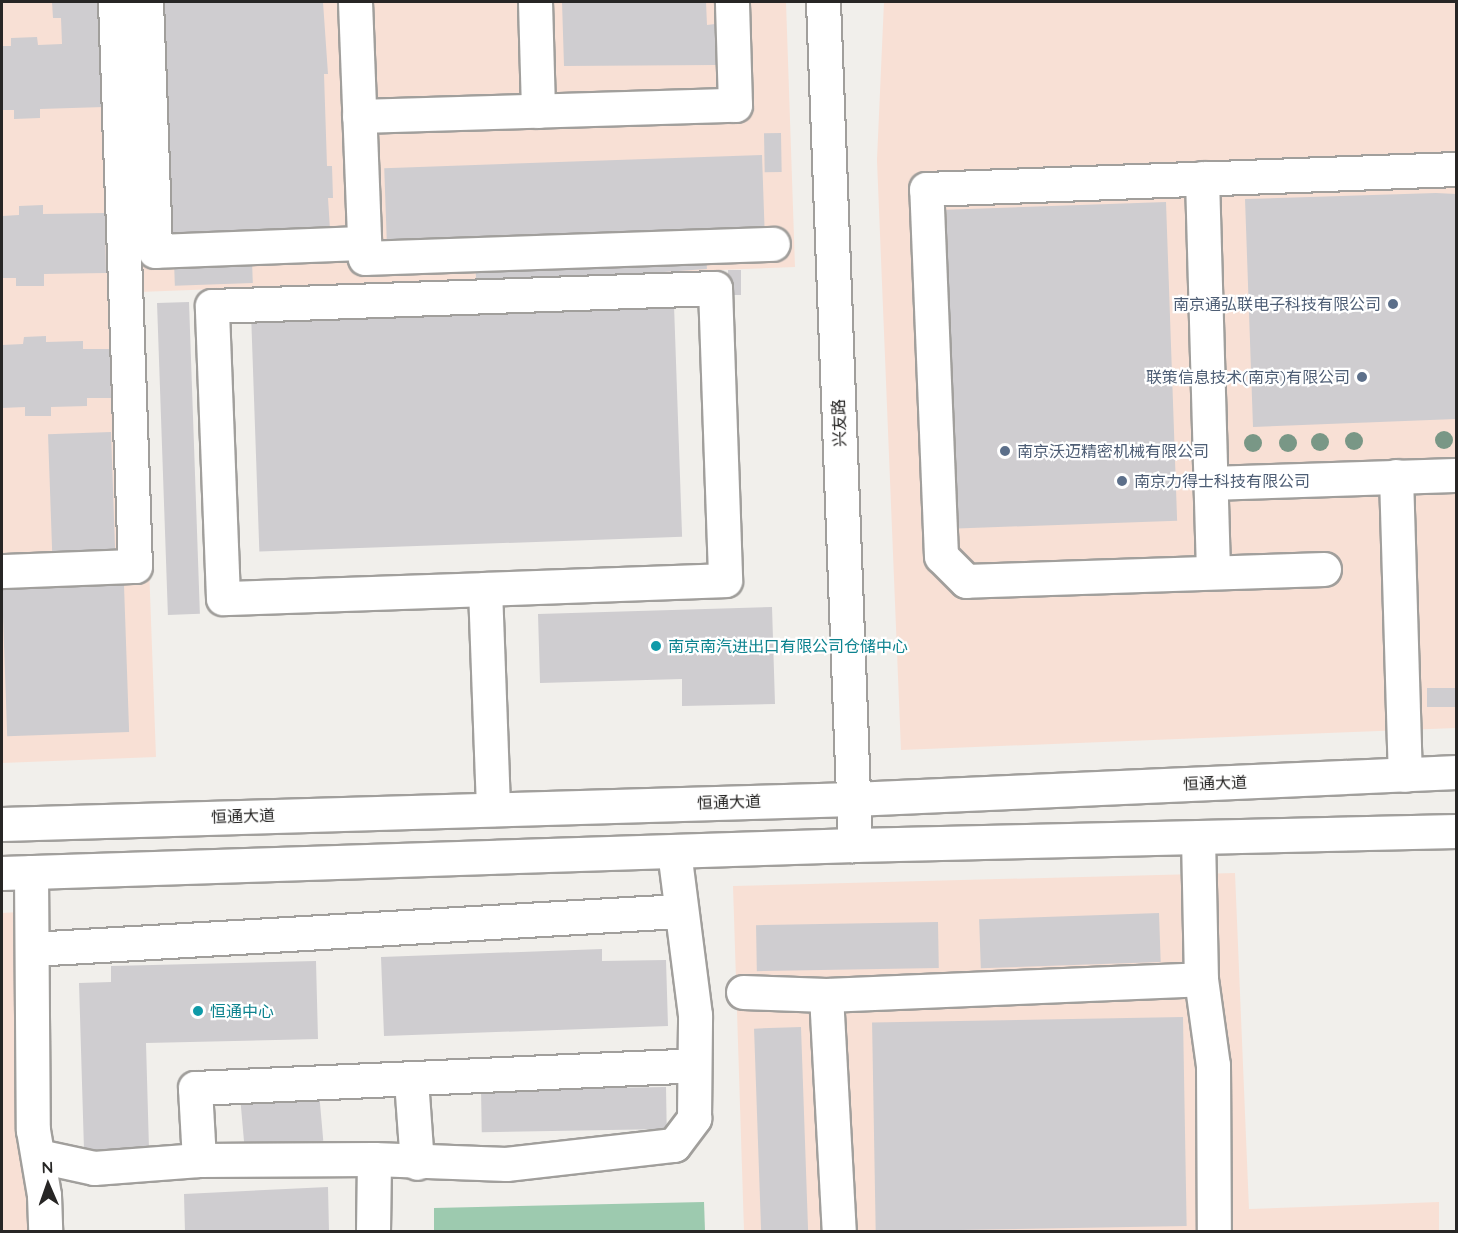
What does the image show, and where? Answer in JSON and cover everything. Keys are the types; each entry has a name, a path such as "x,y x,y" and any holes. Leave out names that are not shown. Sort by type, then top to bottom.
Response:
{"main road":[{"path":"2,571 135,566 115,2"},
{"path":"146,2 155,251 364,243"},
{"path":"355,2 365,258 773,244"},
{"path":"535,2 538,111"},
{"path":"360,116 735,105 732,2"},
{"name":"兴友路","path":"823,2 855,845"},
{"path":"1324,568 966,581 941,556 926,189 1456,169"},
{"path":"1202,178 1213,572"},
{"path":"715,288 725,580 485,589 223,598 212,306 715,288"},
{"path":"1211,483 1456,475"},
{"path":"1396,476 1405,775"},
{"path":"485,589 493,809"},
{"name":"恒通大道","path":"2,824 854,799 1456,772"},
{"path":"45,1232 39,1156 33,1130 32,949 16,873 855,845 1456,831"},
{"path":"1198,837 1202,979 1213,1065 1214,1232"},
{"path":"39,1156 94,1168 199,1160 374,1159 417,1163 506,1164 674,1145 694,1118 692,1065 695,1015 674,851"},
{"path":"32,949 680,911"},
{"path":"743,992 826,995 1202,979"},
{"path":"826,995 839,1232"},
{"path":"199,1160 195,1088 411,1080 692,1065"},
{"path":"411,1080 417,1163"},
{"path":"373,1232 374,1159"}],"shaded area":[{"path":"2,2 786,2 795,267 139,292 156,757 2,763"},
{"path":"884,2 1456,2 1456,728 901,750 877,160"},
{"path":"1235,873 1249,1209 1439,1202 1439,1231 744,1231 733,886"},
{"path":"19,912 28,1231 2,1231 2,913"}],"green space":[{"path":"704,1202 705,1231 434,1231 434,1208"}],"building":[{"path":"52,2 100,2 104,107 40,109 40,118 14,119 14,110 2,110 2,46 11,46 11,38 37,37 38,45 62,44 61,18 53,18"},
{"path":"163,2 323,2 328,74 324,74 327,166 332,166 333,198 328,198 330,230 172,237"},
{"path":"562,2 706,2 707,25 715,24 716,65 564,66"},
{"path":"764,133 781,133 782,172 765,172"},
{"path":"762,155 765,231 387,244 384,168"},
{"path":"1456,194 1456,419 1253,427 1245,199"},
{"path":"1166,202 1177,521 957,528 946,210"},
{"path":"43,205 43,214 105,213 106,273 44,274 44,286 16,286 16,278 2,278 2,216 19,215 19,206"},
{"path":"706,255 707,269 477,285 476,271"},
{"path":"252,260 253,283 175,286 174,263"},
{"path":"728,270 741,270 741,295 728,295"},
{"path":"189,302 200,614 168,615 157,303"},
{"path":"674,305 682,537 259,552 251,320"},
{"path":"46,336 46,342 83,341 83,349 110,349 111,398 87,398 87,406 51,407 51,416 25,416 25,407 2,408 2,345 23,344 24,337"},
{"path":"111,432 115,551 52,553 48,434"},
{"path":"124,585 129,732 7,736 2,589"},
{"name":"南京南汽进出口有限公司仓储中心","path":"772,607 775,704 682,706 682,679 540,683 538,614"},
{"path":"1427,688 1456,688 1456,707 1427,707"},
{"path":"1159,913 1161,962 981,968 979,919"},
{"path":"938,922 939,968 757,971 756,925"},
{"path":"602,949 602,961 666,960 668,1026 384,1036 381,957"},
{"name":"恒通中心","path":"316,961 318,1039 146,1043 149,1149 84,1150 79,983 111,982 111,966"},
{"path":"1183,1017 1187,1226 876,1231 872,1022"},
{"path":"801,1027 808,1232 761,1232 754,1029"},
{"path":"666,1087 667,1129 482,1132 481,1090"},
{"path":"319,1092 323,1141 245,1148 240,1099"},
{"path":"328,1187 329,1232 185,1232 184,1194"}],"place":[{"name":"南京通弘联电子科技有限公司","path":"1393,304"},
{"name":"联策信息技术(南京)有限公司","path":"1362,377"},
{"name":"南京沃迈精密机械有限公司","path":"1005,451"},
{"name":"南京力得士科技有限公司","path":"1122,481"},
{"name":"南京南汽进出口有限公司仓储中心","path":"656,646"},
{"name":"恒通中心","path":"198,1011"}]}
